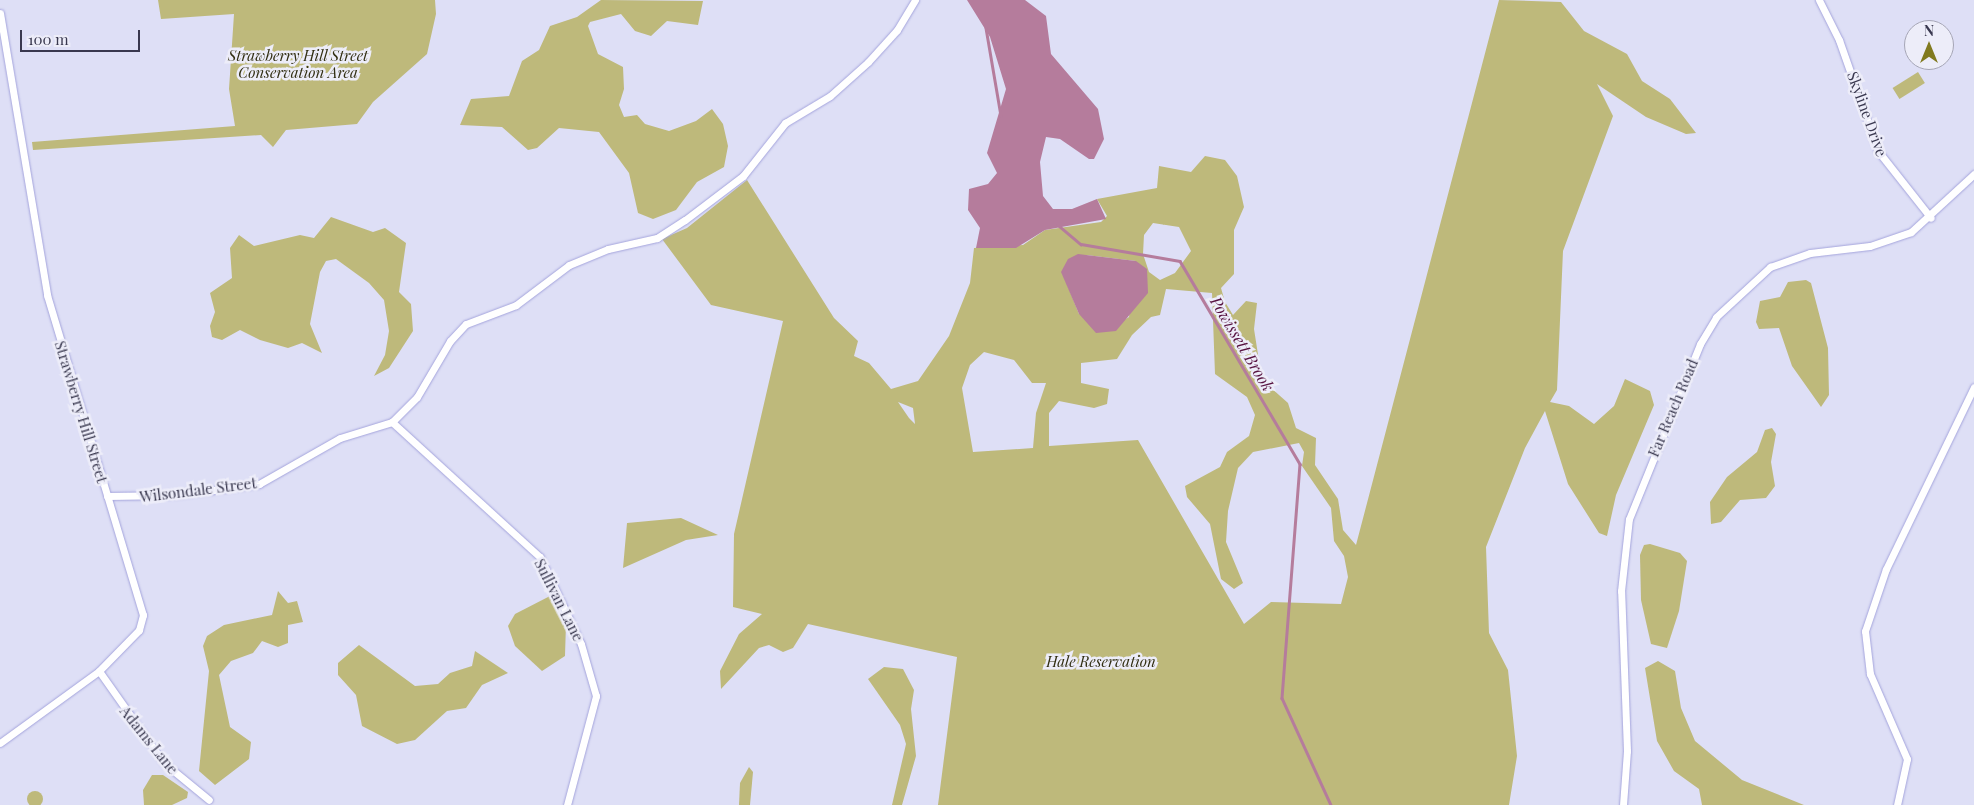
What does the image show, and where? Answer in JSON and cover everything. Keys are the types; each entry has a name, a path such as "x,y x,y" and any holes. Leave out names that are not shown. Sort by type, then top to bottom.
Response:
{"street":[{"name":"Wilsondale Street","path":"107,496 176,495 257,485 340,438 392,422 417,397 450,341 466,324 516,305 569,265 608,249 657,238 685,220 743,176 785,123 830,96 862,68 897,30 915,0"},
{"name":"Skyline Drive","path":"1819,0 1840,40 1878,151 1931,218"},
{"name":"Strawberry Hill Street","path":"0,13 44,280 143,618 134,635 98,670 0,744"},
{"name":"Far Reach Road","path":"1622,805 1627,751 1621,591 1629,519 1700,344 1716,317 1770,267 1810,253 1889,242 1931,218 1974,174"},
{"path":"1896,805 1907,759 1870,674 1865,631 1886,570 1974,387"},
{"name":"Sullivan Lane","path":"392,422 540,557 581,644 596,696 567,805"},
{"name":"Adams Lane","path":"98,670 164,763 209,800"}],"green space":[{"name":"Strawberry Hill Street Conservation Area","path":"158,0 435,0 436,14 427,54 373,102 357,124 286,130 273,147 261,135 33,150 32,142 235,126 229,89 234,14 161,19"},
{"path":"601,0 703,1 698,25 667,21 651,36 635,31 621,14 590,22 588,26 598,54 623,67 624,89 619,105 624,117 637,115 645,124 669,131 696,121 712,109 723,124 728,146 724,167 697,182 676,210 653,219 638,213 629,173 599,132 559,128 537,148 528,150 502,127 460,125 471,99 509,96 522,61 539,50 550,26 577,17"},
{"name":"Hale Reservation","path":"1499,0 1561,2 1584,31 1627,54 1642,81 1670,99 1696,133 1686,134 1646,117 1597,84 1613,116 1563,251 1557,390 1550,402 1569,406 1594,424 1614,406 1625,379 1650,391 1654,405 1616,495 1607,536 1599,533 1568,484 1545,411 1525,448 1486,547 1489,633 1508,670 1517,756 1509,805 938,805 957,657 808,624 793,648 783,652 769,645 759,648 721,689 720,671 739,634 762,614 733,607 734,534 783,321 711,305 662,239 687,228 747,180 834,318 858,341 854,356 869,363 891,389 918,381 949,336 970,283 974,248 1023,245 1045,230 1101,222 1107,216 1097,199 1157,188 1159,166 1191,172 1205,156 1225,160 1237,176 1244,207 1234,230 1234,274 1221,288 1225,302 1233,315 1246,301 1257,303 1254,329 1262,380 1288,403 1296,428 1316,438 1315,465 1338,499 1343,530 1356,545","holes":["1153,223 1179,227 1191,251 1175,273 1160,280 1149,272 1143,254 1144,235","1086,255 1136,261 1129,317 1119,323 1079,314 1062,272","1166,289 1212,293 1215,374 1247,397 1255,415 1249,436 1227,452 1220,467 1185,486 1187,497 1210,524 1221,579 1234,589 1243,583 1226,542 1228,511 1238,468 1253,452 1299,443 1304,452 1302,466 1331,508 1334,541 1344,556 1348,577 1341,604 1271,602 1244,624 1138,440 1049,446 1049,413 1059,401 1094,408 1107,404 1109,389 1081,383 1081,363 1117,359 1132,335 1151,317 1160,315","984,352 1014,360 1032,383 1046,383 1036,413 1033,448 973,452 962,388 970,365","898,402 913,408 915,424 909,418"]},
{"path":"1918,72 1925,83 1899,99 1893,88"},
{"path":"331,217 373,232 385,228 406,243 399,292 411,304 413,331 389,368 374,376 385,355 389,331 384,300 369,283 336,259 326,261 320,272 310,324 322,353 302,343 288,348 260,340 240,330 222,340 212,337 210,326 215,312 210,293 232,278 230,248 239,235 254,246 300,235 314,238"},
{"path":"1806,280 1811,283 1828,348 1829,395 1821,407 1792,366 1779,328 1759,329 1756,322 1760,301 1780,297 1788,282"},
{"path":"1772,428 1776,434 1771,462 1775,486 1766,498 1740,500 1721,522 1711,524 1710,502 1727,477 1757,452 1765,430"},
{"path":"681,518 718,535 686,540 623,568 627,523"},
{"path":"1650,544 1680,553 1687,561 1679,611 1667,648 1651,644 1641,600 1640,555 1644,545"},
{"path":"278,591 288,603 297,601 303,622 288,625 288,643 278,647 262,641 253,653 231,661 219,675 230,727 251,742 249,759 215,785 199,771 209,671 203,646 207,636 224,625 272,615"},
{"path":"550,596 566,623 565,656 542,671 515,646 508,626 515,614"},
{"path":"359,645 415,686 438,684 450,673 472,666 475,651 508,673 482,685 466,708 447,711 415,740 397,744 362,726 356,695 338,675 338,663"},
{"path":"1658,661 1675,671 1681,708 1695,741 1742,780 1804,805 1702,805 1699,789 1674,771 1657,741 1645,668"},
{"path":"884,667 903,669 914,690 911,709 916,756 902,805 892,805 906,744 900,725 868,679"},
{"path":"749,767 753,772 750,805 739,805 740,783"},
{"path":"152,775 163,775 188,792 187,798 172,805 144,805 143,790"},
{"path":"35,791 41,793 43,799 41,805 35,807 29,805 27,799 29,793"}],"shaded area":[{"path":"967,0 1025,0 1046,16 1051,54 1098,109 1104,139 1094,159 1089,159 1060,139 1046,137 1040,162 1043,196 1053,209 1072,209 1097,199 1106,219 1045,230 1016,248 976,248 980,228 968,210 969,189 988,184 997,173 987,153 1006,89 990,37"},
{"path":"1078,254 1136,261 1147,269 1148,293 1116,331 1096,333 1079,314 1061,272 1068,259"}],"waterway":[{"name":"Powissett Brook","path":"986,28 1001,116"},
{"name":"Powissett Brook","path":"1058,225 1081,244 1180,261 1300,464 1282,698 1331,805"}]}
